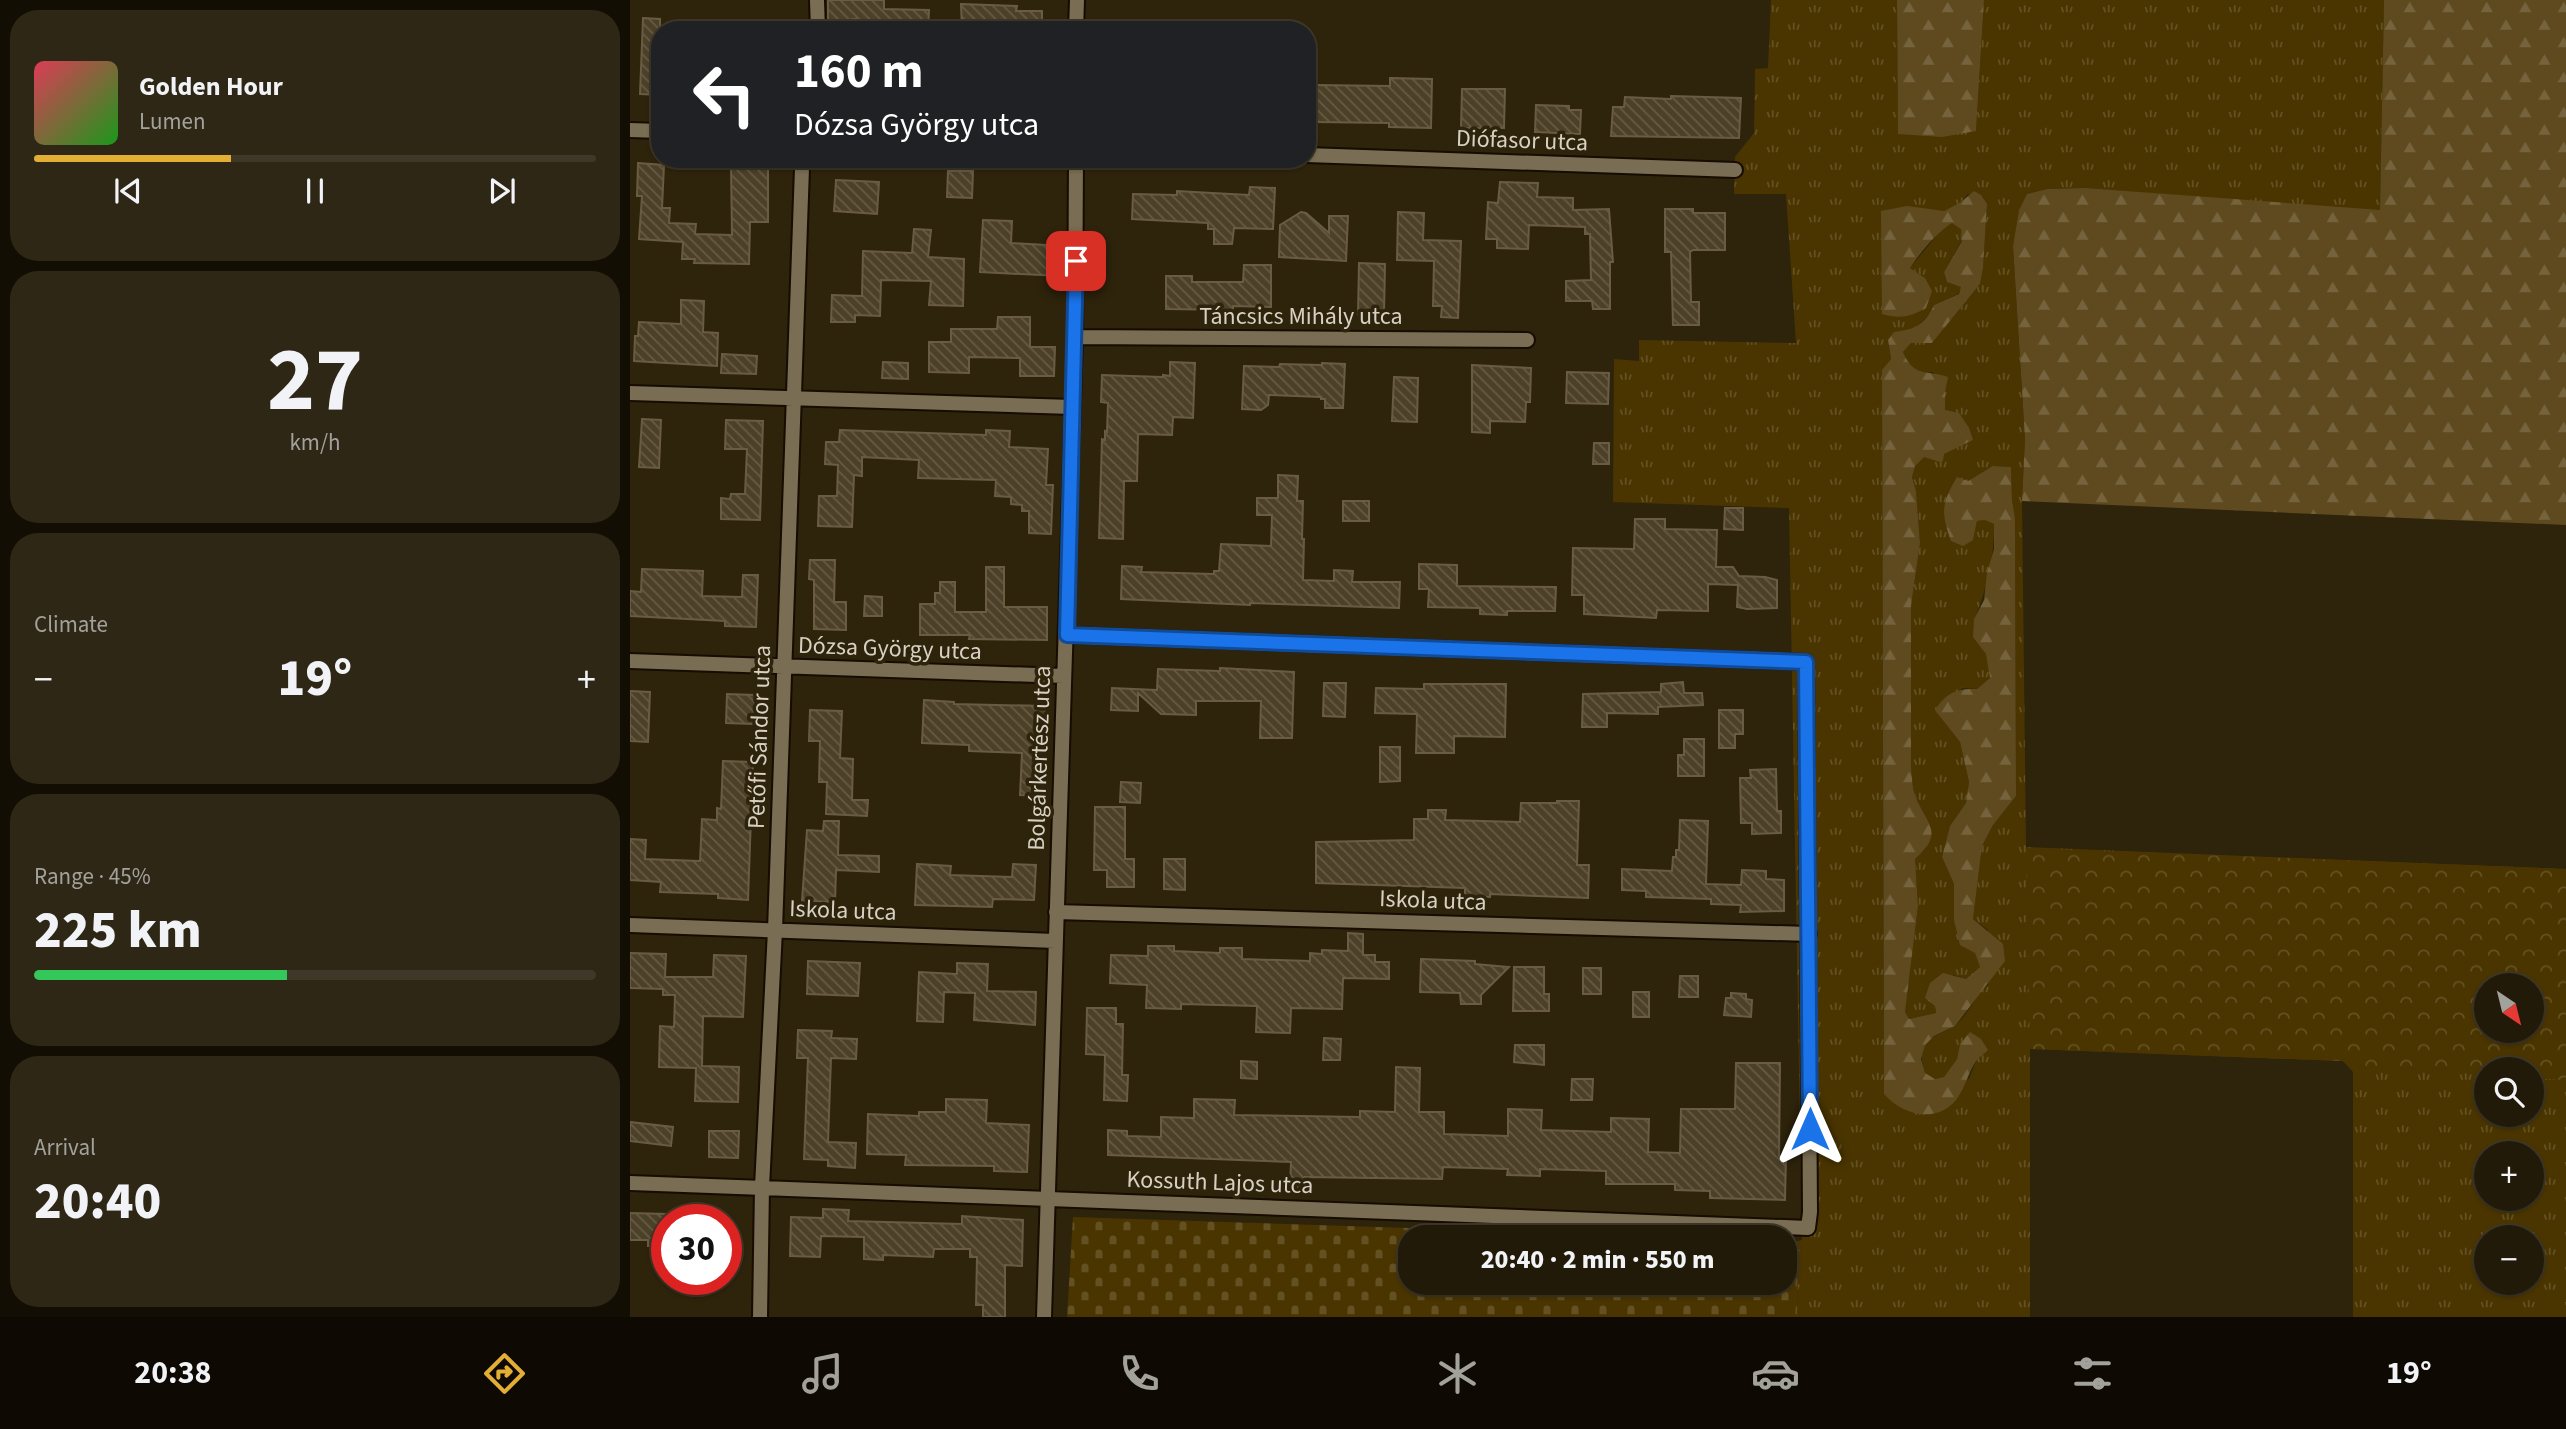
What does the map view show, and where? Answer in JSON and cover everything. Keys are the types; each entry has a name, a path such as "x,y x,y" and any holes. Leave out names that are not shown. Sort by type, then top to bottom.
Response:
{"street":[{"path":"817,0 818,21"},
{"path":"1076,21 1077,0"},
{"path":"630,130 651,131"},
{"name":"Diófasor utca","path":"1316,155 1735,170"},
{"name":"Petőfi Sándor utca","path":"760,1317 762,1187 775,930 802,168"},
{"name":"Bolgárkertész utca","path":"1044,1317 1067,635 1075,337 1076,168"},
{"name":"Táncsics Mihály utca","path":"1075,337 1527,340"},
{"path":"630,393 1072,407"},
{"path":"1067,635 1806,662 1809,934"},
{"name":"Dózsa György utca","path":"630,661 1064,676"},
{"name":"Iskola utca","path":"1056,912 1809,934"},
{"name":"Iskola utca","path":"630,925 1055,941"},
{"name":"Kossuth Lajos utca","path":"630,1183 1808,1228 1809,934"}],"green space":[{"path":"1771,0 1897,0 1898,133 1976,131 1984,0 2384,0 2380,211 2086,188 2047,189 2027,194 2019,210 2013,247 2025,439 2022,501 2026,847 2566,869 2566,1317 2353,1317 2353,1072 2343,1061 2030,1049 2030,1317 1797,1317 1798,1241 1802,1240 1789,508 1613,502 1614,359 1639,361 1639,340 1796,343 1786,194 1734,194 1735,157 1754,133 1755,69 1768,68","holes":["1968,194 1987,204 1980,284 1932,343 1911,343 1903,352 1914,369 1933,372 1945,392 1943,454 1934,459 1924,456 1914,466 1912,477 1916,491 1920,543 1911,606 1911,767 1914,792 1930,828 1930,835 1929,842 1915,859 1918,906 1905,1012 1909,1019 1936,1013 1935,1006 1953,975 1966,979 1980,967 1975,953 1954,920 1954,884 1942,857 1950,826 1966,803 1969,782 1960,742 1936,710 1962,688 1977,689 1990,678 1989,663 1974,619 1989,573 1994,524 1985,520 1977,521 1973,540 1968,481 1993,466 2011,467 2015,518 2016,796 1993,825 1982,846 1973,919 1988,930 1988,985 1957,1024 1931,1039 1924,1046 1922,1053 1925,1074 1935,1079 1944,1077 1957,1059 1960,1044 1976,1061 1969,1079 1884,1094 1882,370 1891,359 1888,340 1915,327 1926,318 1934,305 1958,294 1962,287 1947,282 1944,272 1962,240 1961,228 1952,223 1942,229 1910,268 1925,278 1882,314 1944,211 1961,202"]},
{"path":"1897,0 1984,0 1976,131 1942,137 1898,134"},
{"path":"2384,0 2566,0 2566,525 2022,501 2025,439 2013,246 2019,210 2027,194 2047,189 2086,188 2380,210"},
{"path":"1974,191 1981,195 1987,204 1980,284 1932,343 1911,343 1903,352 1911,366 1916,369 1948,377 1945,410 1959,413 1973,440 1944,454 1943,461 1924,457 1915,466 1912,477 1916,491 1920,543 1911,606 1911,767 1915,795 1932,834 1930,841 1915,859 1918,906 1905,1012 1909,1019 1936,1013 1935,1006 1925,998 1930,983 1943,973 1966,979 1980,967 1975,953 1960,945 1954,920 1954,884 1942,857 1950,826 1966,803 1969,782 1960,742 1935,710 1943,699 1953,693 1964,689 1977,689 1990,678 1986,654 1973,637 1974,619 1984,600 1987,573 1994,549 1994,524 1985,520 1977,521 1973,540 1963,546 1951,541 1944,509 1957,477 1968,481 1993,466 2011,467 2015,518 2016,796 1993,825 1982,846 1973,919 2003,944 2005,961 1955,1026 1934,1036 1925,1045 1921,1059 1925,1073 1935,1079 1944,1077 1957,1059 1960,1044 1970,1032 1981,1039 1988,1050 1976,1061 1956,1100 1939,1112 1919,1114 1900,1107 1884,1094 1882,370 1891,359 1888,340 1894,332 1918,325 1934,305 1959,294 1961,287 1947,282 1944,272 1962,241 1961,229 1952,223 1940,232 1910,268 1925,278 1932,291 1926,308 1905,316 1882,314 1881,211 1907,206 1944,211"},
{"path":"2026,848 2566,869 2566,1080 2544,1079 2544,1057 2474,1057 2474,1074 2349,1065 2342,1061 2030,1049"},
{"path":"1073,1217 1398,1228 1398,1295 1797,1295 1798,1241 1797,1317 1067,1317"}],"building":[{"path":"828,0 884,0 884,9 929,10 928,21 828,21"},
{"path":"961,4 1017,6 1016,11 1042,11 1042,21 962,21"},
{"path":"643,18 660,19 651,21 651,95 640,94"},
{"path":"1390,78 1432,79 1431,128 1389,127 1389,123 1317,122 1317,85 1390,86"},
{"path":"1462,89 1505,89 1504,128 1461,128"},
{"path":"1671,96 1741,98 1739,138 1611,136 1613,107 1624,107 1625,97 1671,99"},
{"path":"1536,105 1569,106 1569,110 1581,110 1580,134 1535,132"},
{"path":"638,163 651,164 651,168 664,168 662,208 670,208 669,223 696,224 695,234 732,235 731,168 768,168 768,222 750,222 749,264 694,263 695,259 682,259 683,242 639,239 642,196 637,196"},
{"path":"948,171 973,171 972,198 947,197"},
{"path":"836,180 879,182 877,214 834,211"},
{"path":"1500,182 1538,183 1537,197 1573,198 1573,210 1609,209 1613,262 1610,262 1610,309 1593,309 1592,301 1566,301 1566,281 1591,280 1590,234 1585,234 1585,227 1529,225 1528,249 1497,248 1497,239 1486,239 1488,202 1498,203"},
{"path":"1250,187 1275,188 1273,229 1234,228 1232,244 1214,244 1214,229 1208,229 1208,223 1132,219 1133,194 1177,195 1177,191 1249,195"},
{"path":"1665,209 1693,209 1693,213 1725,213 1725,250 1690,252 1691,302 1699,302 1699,325 1673,325 1671,252 1665,252"},
{"path":"1301,212 1306,213 1329,233 1329,216 1348,216 1346,261 1279,257 1280,225"},
{"path":"1398,212 1424,213 1423,240 1461,241 1458,318 1441,317 1442,306 1433,306 1434,261 1397,260"},
{"path":"983,220 1012,221 1011,243 1063,246 1061,276 980,272"},
{"path":"914,229 931,230 928,257 964,259 963,306 929,305 931,281 881,280 880,316 855,315 855,322 831,322 832,295 862,296 863,251 912,253"},
{"path":"1359,263 1385,264 1384,315 1358,315"},
{"path":"1244,265 1271,265 1271,307 1233,306 1233,310 1166,309 1166,276 1192,276 1192,282 1243,282"},
{"path":"681,300 704,301 703,332 718,333 717,366 634,361 635,336 638,336 639,322 681,324"},
{"path":"998,317 1030,317 1030,347 1055,347 1054,376 1020,376 1020,358 969,357 969,373 929,372 929,342 951,342 951,329 997,329"},
{"path":"722,354 757,356 756,374 721,373"},
{"path":"883,362 908,363 908,379 882,378"},
{"path":"1170,362 1195,363 1193,418 1173,417 1172,435 1138,434 1137,481 1124,481 1123,539 1099,538 1102,439 1105,440 1105,431 1107,432 1108,403 1101,402 1102,375 1170,376"},
{"path":"1280,364 1345,364 1343,408 1325,408 1325,399 1321,397 1269,395 1268,405 1261,410 1242,409 1244,366 1279,367"},
{"path":"1472,365 1531,368 1530,402 1526,402 1525,422 1490,421 1490,433 1472,432"},
{"path":"1567,372 1609,373 1608,404 1566,403"},
{"path":"1394,377 1418,378 1417,422 1392,421"},
{"path":"642,419 661,420 659,468 639,467"},
{"path":"726,420 763,421 760,520 721,519 721,498 730,499 731,494 745,494 747,449 725,449"},
{"path":"840,430 986,435 986,430 1010,431 1009,447 1048,449 1046,485 1053,485 1051,534 1029,533 1029,511 1022,511 1022,505 1011,504 1011,497 995,496 996,480 918,478 919,460 862,457 862,476 854,475 852,527 818,526 819,496 837,496 838,465 825,464 826,442 839,442"},
{"path":"1594,443 1609,443 1609,464 1593,464"},
{"path":"1278,475 1298,476 1297,501 1303,501 1303,580 1334,581 1334,570 1353,571 1352,582 1400,582 1399,608 1121,599 1122,566 1142,567 1141,572 1214,574 1214,571 1219,571 1221,544 1271,546 1272,515 1257,515 1257,498 1278,498"},
{"path":"1343,501 1369,501 1369,521 1343,521"},
{"path":"1725,508 1743,508 1743,530 1724,529"},
{"path":"1635,519 1665,519 1665,529 1717,530 1716,567 1733,567 1739,576 1777,580 1777,608 1737,607 1738,585 1708,584 1708,611 1657,610 1656,618 1584,614 1584,595 1572,595 1573,548 1634,549"},
{"path":"810,560 835,560 834,602 846,602 846,630 814,629 814,580 809,579"},
{"path":"1419,564 1457,565 1457,586 1556,587 1555,611 1507,611 1507,615 1480,614 1480,608 1428,607 1429,589 1419,589"},
{"path":"986,567 1004,567 1004,607 1047,607 1047,640 920,635 920,604 935,604 935,593 940,593 940,582 955,582 955,612 986,612"},
{"path":"642,569 703,571 702,596 742,597 743,575 758,575 756,627 725,626 725,621 630,616 630,591 641,592"},
{"path":"865,596 882,597 882,616 864,616"},
{"path":"1220,668 1294,672 1292,738 1260,738 1261,701 1196,701 1196,715 1161,714 1138,693 1138,711 1111,710 1112,688 1157,690 1158,669 1220,671"},
{"path":"1683,682 1684,693 1702,693 1703,705 1658,707 1658,714 1607,713 1607,727 1582,727 1583,694 1661,692 1661,684"},
{"path":"1324,683 1346,683 1345,717 1323,716"},
{"path":"1424,684 1506,684 1505,737 1454,736 1454,753 1416,753 1417,714 1375,713 1376,688 1424,689"},
{"path":"630,691 650,692 648,742 630,741"},
{"path":"727,694 755,695 753,724 726,723"},
{"path":"924,700 954,704 1045,706 1042,796 1020,795 1022,753 969,751 969,745 922,743"},
{"path":"810,710 842,711 840,758 853,759 852,800 868,800 867,816 826,814 827,782 819,782 820,741 809,741"},
{"path":"1719,710 1743,710 1743,734 1735,734 1735,748 1719,748"},
{"path":"1684,739 1704,739 1704,776 1678,776 1678,755 1684,755"},
{"path":"1380,747 1400,747 1400,781 1380,782"},
{"path":"723,761 753,762 748,900 718,898 718,894 660,892 661,882 630,880 630,839 646,840 645,859 700,861 702,819 717,820 717,808 721,809"},
{"path":"1776,769 1777,811 1781,811 1781,833 1752,834 1752,823 1741,823 1740,778 1751,778 1750,770"},
{"path":"1121,782 1141,783 1140,803 1120,802"},
{"path":"1579,801 1577,865 1589,865 1588,898 1490,894 1490,897 1465,896 1465,888 1316,883 1316,842 1414,840 1414,819 1428,819 1428,810 1446,810 1445,820 1520,822 1521,803"},
{"path":"1095,807 1125,807 1125,859 1134,859 1134,887 1107,887 1107,870 1094,870"},
{"path":"1680,820 1708,821 1706,884 1741,885 1742,870 1766,871 1766,879 1784,880 1784,911 1740,912 1741,905 1711,904 1711,899 1646,897 1646,891 1622,890 1622,869 1672,871 1673,857 1676,857 1676,850 1679,850"},
{"path":"824,821 839,821 838,855 879,856 879,872 836,870 835,902 802,901 807,830 823,831"},
{"path":"1164,859 1185,859 1185,890 1164,889"},
{"path":"917,864 951,866 950,875 1012,877 1013,864 1036,865 1034,900 993,899 992,907 915,905"},
{"path":"1348,933 1363,934 1363,955 1375,955 1375,962 1389,962 1389,979 1343,978 1342,1009 1291,1008 1290,1033 1256,1032 1257,1006 1181,1004 1181,1009 1146,1008 1147,985 1110,983 1111,955 1148,956 1148,946 1174,946 1174,951 1220,953 1220,948 1242,948 1242,959 1310,961 1310,953 1322,954 1322,950 1348,951"},
{"path":"630,953 666,954 665,977 713,977 714,955 746,956 743,1017 703,1016 702,1066 739,1067 738,1102 695,1101 696,1068 659,1067 660,1026 674,1027 675,995 663,995 663,989 630,988"},
{"path":"1421,959 1475,961 1475,964 1509,967 1481,995 1481,1004 1461,1004 1460,993 1420,992"},
{"path":"808,961 860,963 858,996 807,994"},
{"path":"957,963 988,964 987,991 1036,992 1035,1025 974,1020 975,993 944,992 943,1022 917,1021 919,972 957,974"},
{"path":"1514,967 1544,967 1544,994 1549,994 1549,1011 1513,1011"},
{"path":"1583,968 1601,968 1601,994 1583,994"},
{"path":"1680,976 1698,976 1698,997 1679,997"},
{"path":"1633,992 1649,992 1649,1017 1633,1017"},
{"path":"1731,993 1746,994 1746,999 1752,1000 1751,1017 1724,1015 1726,998 1731,998"},
{"path":"1087,1008 1116,1008 1116,1024 1123,1024 1122,1075 1128,1075 1127,1101 1104,1100 1105,1055 1086,1054"},
{"path":"798,1030 832,1031 831,1038 857,1039 856,1059 831,1058 828,1142 856,1143 855,1168 828,1166 828,1160 804,1159 808,1058 797,1058"},
{"path":"1324,1038 1341,1039 1340,1060 1323,1060"},
{"path":"1515,1045 1544,1045 1544,1065 1514,1062"},
{"path":"1241,1061 1257,1062 1257,1079 1241,1078"},
{"path":"1736,1063 1780,1063 1779,1156 1786,1156 1785,1200 1710,1198 1710,1191 1675,1190 1675,1184 1606,1184 1606,1171 1540,1169 1540,1176 1507,1175 1508,1169 1443,1167 1442,1179 1305,1177 1305,1187 1290,1187 1291,1162 1108,1155 1108,1130 1127,1131 1127,1136 1161,1137 1161,1117 1194,1118 1194,1099 1235,1100 1234,1115 1360,1117 1360,1111 1395,1112 1396,1067 1420,1068 1419,1112 1444,1112 1444,1134 1508,1136 1508,1109 1542,1110 1541,1130 1611,1132 1611,1118 1649,1119 1648,1152 1680,1153 1681,1109 1735,1109"},
{"path":"1572,1079 1593,1079 1592,1100 1571,1100"},
{"path":"946,1099 987,1100 986,1123 1029,1125 1027,1172 994,1171 994,1166 905,1165 906,1155 867,1154 868,1114 919,1116 919,1112 946,1112"},
{"path":"630,1122 673,1127 671,1146 630,1141"},
{"path":"709,1131 739,1131 738,1158 709,1157"},
{"path":"823,1209 849,1210 848,1221 962,1224 962,1216 1023,1220 1022,1266 1005,1265 1005,1317 983,1317 983,1305 976,1305 977,1257 970,1257 970,1249 934,1249 933,1257 883,1255 883,1260 864,1259 864,1237 821,1236 820,1257 790,1256 791,1217 823,1218"},
{"path":"630,1213 651,1214 651,1246 648,1246 648,1240 630,1240"}],"route":[{"path":"1076,261 1067,635 1806,662 1810,1129"}]}
